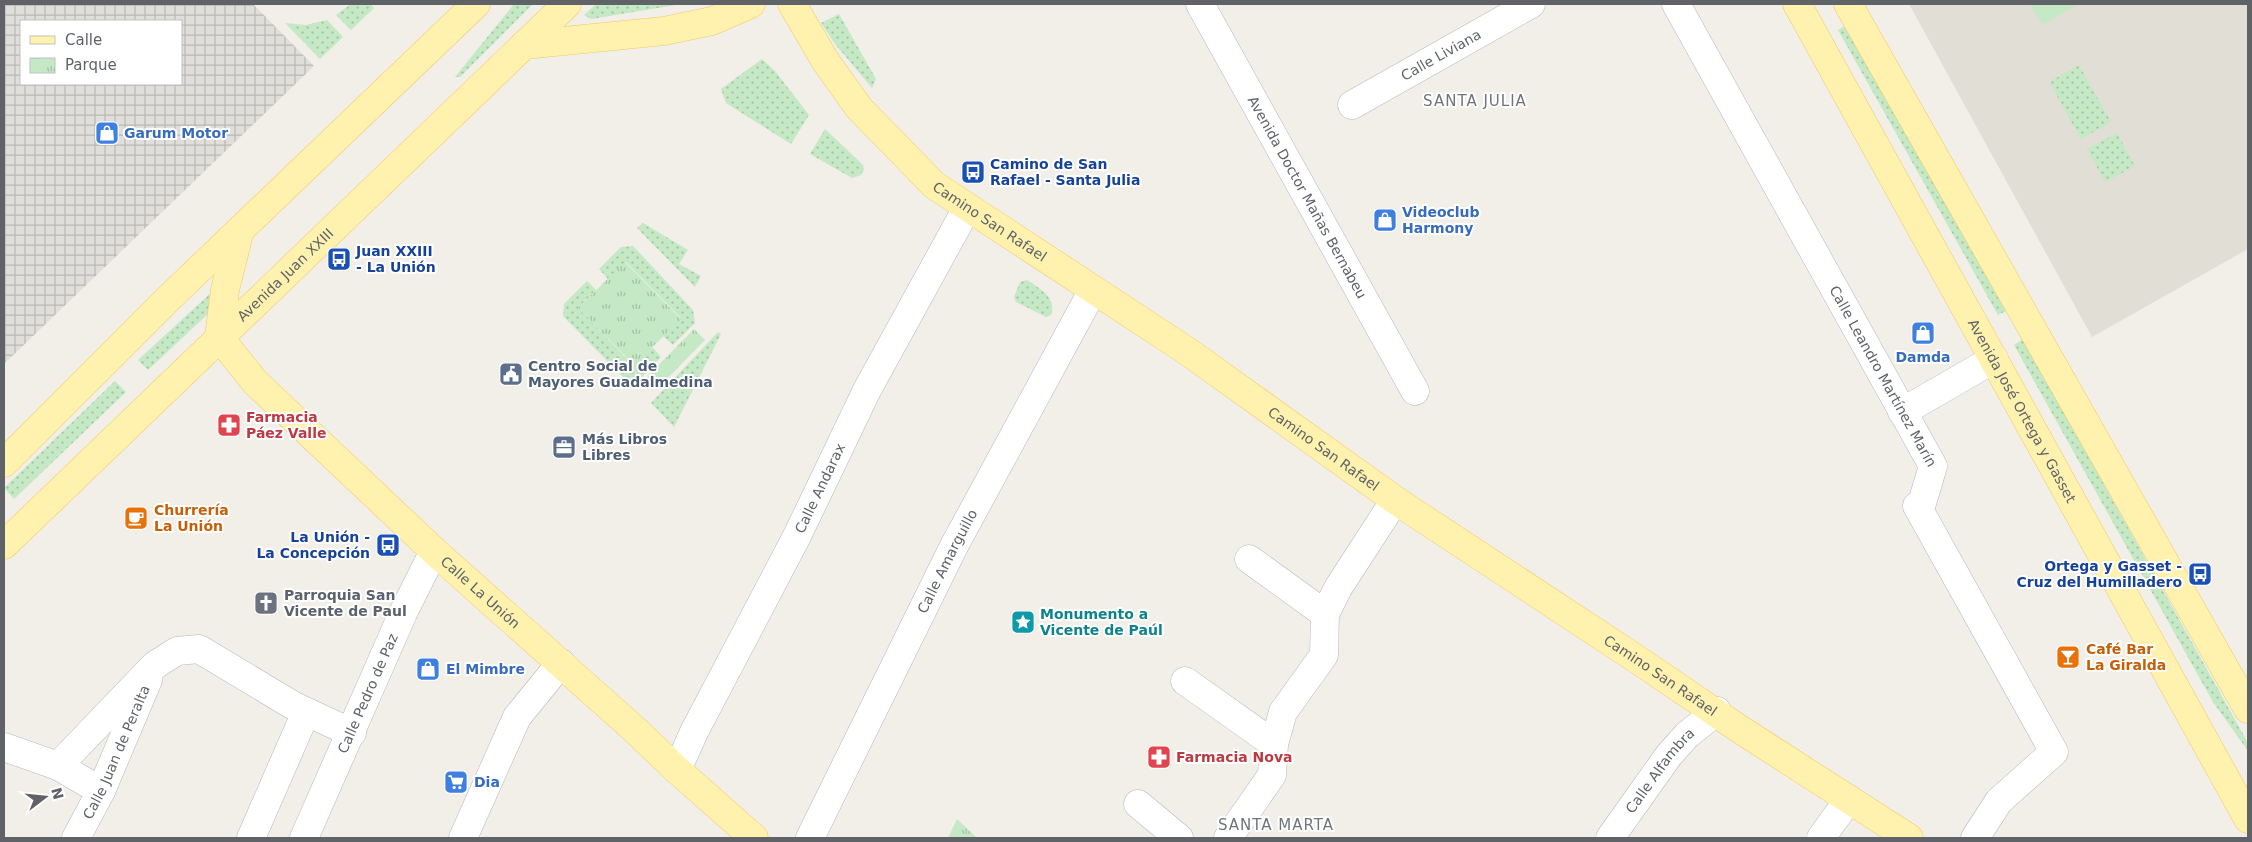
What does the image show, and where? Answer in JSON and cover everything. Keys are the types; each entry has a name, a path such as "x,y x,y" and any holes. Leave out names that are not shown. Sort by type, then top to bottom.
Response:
{"main road":[{"path":"4,462 240,230 476,4"},
{"name":"Avenida Juan XXIII","path":"4,545 567,4"},
{"path":"524,45 664,31 712,21 751,4"},
{"name":"Camino San Rafael","path":"792,4 826,62 859,108 934,184 967,208 1183,348 1395,500 1716,711 1741,730 1909,838"},
{"name":"Avenida José Ortega y Gasset","path":"1797,4 2248,819"},
{"path":"1848,4 2248,709"},
{"path":"219,337 225,290 240,230"},
{"name":"Calle La Unión","path":"219,337 255,382 434,551 754,838"}],"street":[{"name":"Avenida Doctor Mañas Bernabeu","path":"1200,4 1415,391"},
{"name":"Calle Liviana","path":"1352,104 1531,4"},
{"name":"Calle Leandro Martínez Marín","path":"1676,4 1933,466 1922,503 1917,506 2054,752 1999,801 1975,838"},
{"name":"Calle Andarax","path":"677,770 694,732 797,536 867,390 967,208"},
{"name":"Calle Amarguillo","path":"810,838 954,546 1093,290"},
{"path":"1902,412 1994,359"},
{"path":"1228,838 1272,775 1274,744 1283,712 1324,655 1325,614 1338,588 1395,500"},
{"name":"Calle Pedro de Paz","path":"304,838 352,733 403,613 434,551"},
{"path":"1249,559 1325,614"},
{"name":"Calle Juan de Peralta","path":"58,766 155,665 177,651 199,649 306,712"},
{"path":"463,838 517,717 561,663"},
{"name":"Calle Juan de Peralta","path":"76,838 101,791 155,665"},
{"path":"1185,681 1274,744"},
{"name":"Calle Alfambra","path":"1610,838 1668,754 1716,711"},
{"path":"251,838 306,712 352,733"},
{"path":"4,748 58,766 101,791"},
{"path":"1821,838 1849,799"},
{"path":"1138,804 1179,838"}],"shaded area":[{"path":"4,4 253,4 314,66 4,364"},
{"path":"1909,4 2248,4 2248,249 2092,337"}],"green space":[{"path":"351,4 370,4 374,8 351,30 336,15"},
{"path":"514,4 533,4 460,77 455,77"},
{"path":"596,4 682,4 591,19 584,15"},
{"path":"2030,4 2079,4 2042,25"},
{"path":"839,14 876,79 872,88 835,44 821,23"},
{"path":"327,20 343,37 320,59 285,23 306,25"},
{"path":"1848,24 2008,310 1998,315 1838,30"},
{"path":"762,59 775,71 809,115 791,144 726,103 721,89"},
{"path":"2079,65 2111,122 2081,139 2049,82"},
{"path":"825,129 863,165 864,169 861,175 852,178 810,154"},
{"path":"2117,133 2135,166 2105,182 2087,149"},
{"path":"643,223 688,250 679,264 701,276 695,287 637,228"},
{"path":"633,246 693,310 695,323 673,345 663,336 681,318 626,262 608,279 599,269 621,247"},
{"path":"625,262 681,319 634,365 578,308"},
{"path":"1027,280 1042,290 1049,298 1052,303 1051,315 1046,317 1016,302 1014,297 1020,282"},
{"path":"587,281 596,290 578,308 633,365 652,347 661,357 640,379 626,380 563,316 564,304"},
{"path":"213,291 210,312 148,370 138,360"},
{"path":"694,329 705,340 658,388 647,377"},
{"path":"718,332 721,334 674,427 651,403"},
{"path":"2023,339 2248,743 2248,751 2213,702 2014,345"},
{"path":"115,381 126,392 14,499 4,488"},
{"path":"957,819 977,838 948,838"}],"place":[{"name":"Garum Motor","path":"107,133"},
{"name":"Camino de San Rafael - Santa Julia","path":"973,172"},
{"name":"Videoclub Harmony","path":"1385,220"},
{"name":"Juan XXIII - La Unión","path":"339,259"},
{"name":"Damda","path":"1923,333"},
{"name":"Centro Social de Mayores Guadalmedina","path":"511,374"},
{"name":"Farmacia Páez Valle","path":"229,425"},
{"name":"Más Libros Libres","path":"564,447"},
{"name":"Churrería La Unión","path":"136,518"},
{"name":"La Unión - La Concepción","path":"388,545"},
{"name":"Ortega y Gasset - Cruz del Humilladero","path":"2200,574"},
{"name":"Parroquia San Vicente de Paul","path":"266,603"},
{"name":"Monumento a Vicente de Paúl","path":"1023,622"},
{"name":"Café Bar La Giralda","path":"2068,657"},
{"name":"El Mimbre","path":"428,669"},
{"name":"Farmacia Nova","path":"1159,757"},
{"name":"Dia","path":"456,782"}],"district":[{"name":"SANTA JULIA","path":"1475,101"},
{"name":"SANTA MARTA","path":"1276,825"}]}
